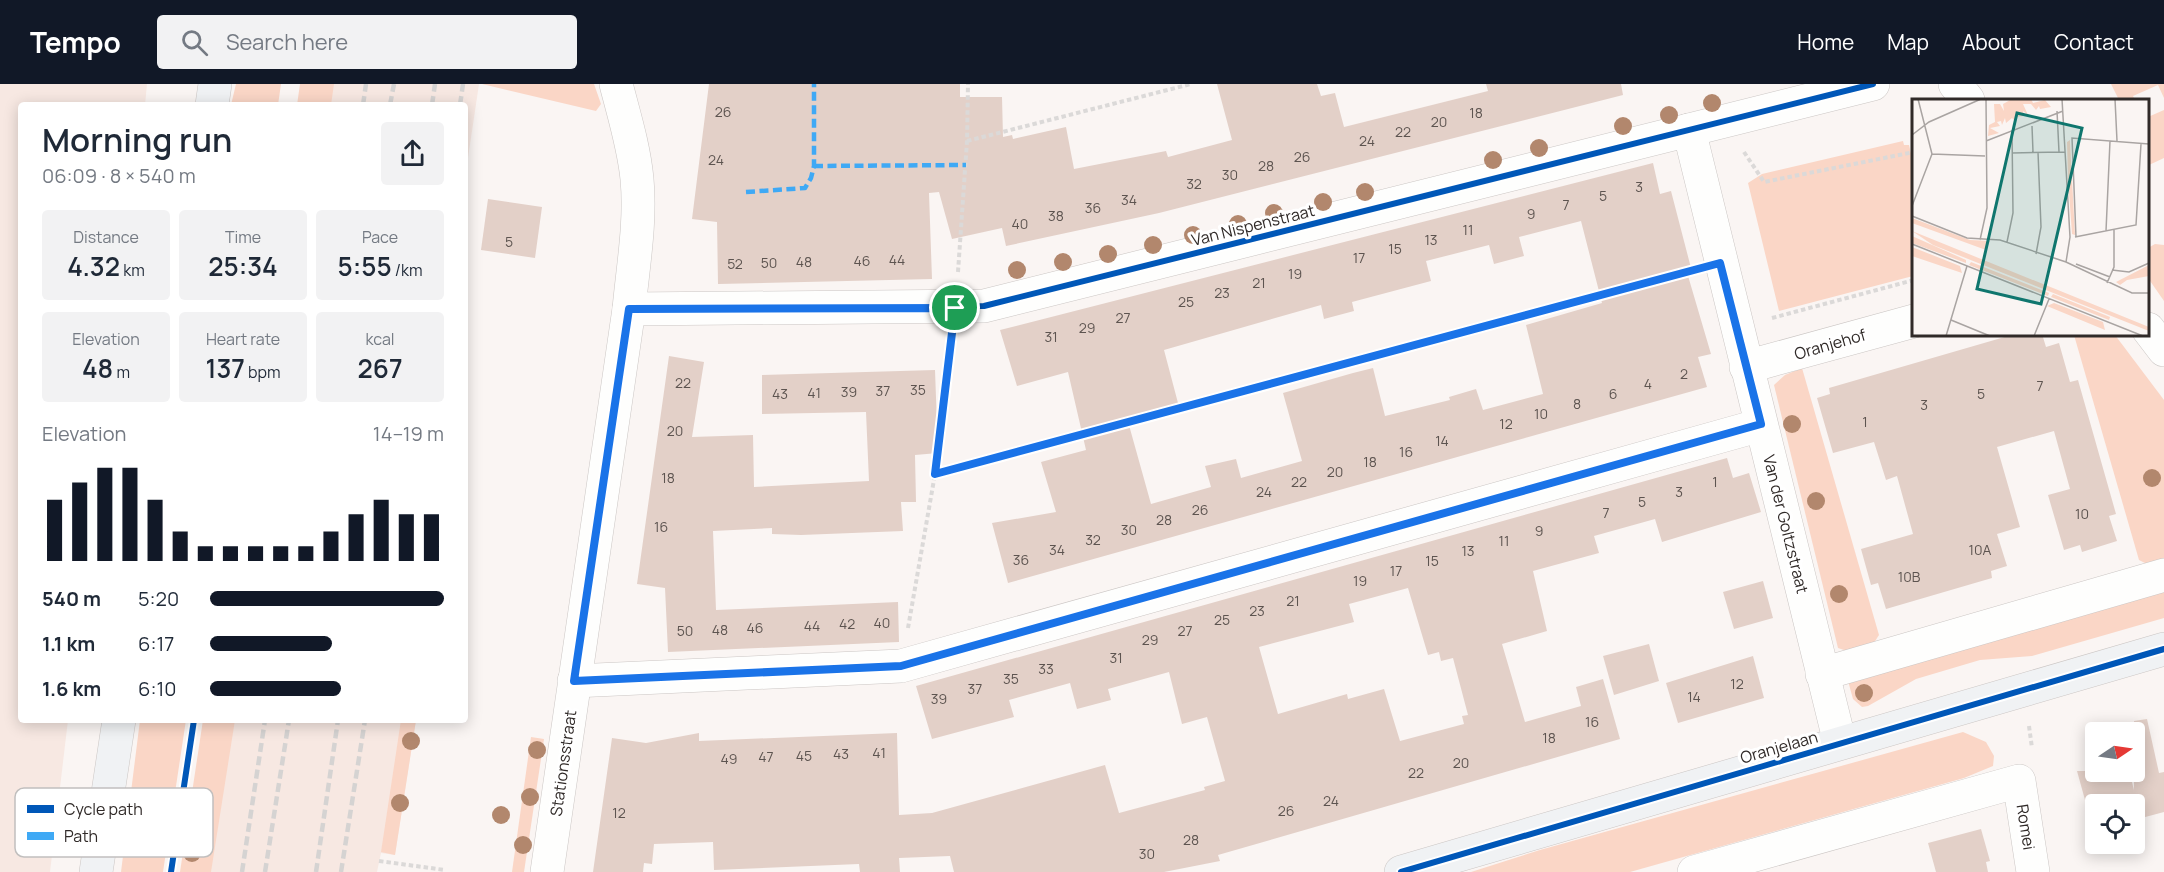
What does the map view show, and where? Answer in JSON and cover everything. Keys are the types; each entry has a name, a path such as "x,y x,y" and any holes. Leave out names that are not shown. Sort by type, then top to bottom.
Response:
{"street":[{"path":"212,102 215,84"},
{"name":"Stationsstraat","path":"547,872 629,309 637,218 637,180 632,148 616,84"},
{"name":"Van Nispenstraat","path":"629,309 984,306 1873,84"},
{"path":"1955,84 1967,99"},
{"name":"Van der Goltzstraat","path":"1689,130 1840,743"},
{"name":"Oranjehof","path":"1746,367 1912,322"},
{"path":"2149,330 2164,350"},
{"path":"574,681 901,666 1761,424"},
{"path":"1822,674 2164,575"},
{"name":"Oranjelaan","path":"1401,872 2164,649"},
{"path":"109,788 119,723"},
{"path":"1694,872 2019,781"},
{"name":"Romei","path":"2019,781 2033,872"},
{"path":"96,872 98,857"}],"path":[{"path":"901,666 935,474 955,308 967,141 968,84"},
{"path":"967,141 1191,84"},
{"path":"1764,182 1912,152"},
{"path":"935,474 1720,263"},
{"path":"1737,327 1912,281"},
{"path":"2004,695 2028,723 2035,767 2019,781"},
{"path":"379,861 445,870"}],"shaded area":[{"path":"0,84 147,84 145,102 18,102 18,723 68,723 60,788 15,788 15,857 52,857 50,872 0,872"},
{"path":"236,84 281,84 278,102 232,102"},
{"path":"300,84 334,84 331,102 297,102"},
{"path":"306,84 479,84 468,158 468,102 303,102"},
{"path":"482,84 594,84 601,104 596,111"},
{"path":"2111,84 2164,84 2164,98 2158,85 2133,96 2134,99 2118,99"},
{"path":"2164,110 2164,158 2149,165 2149,117"},
{"path":"1903,141 1904,145 1909,145 1912,158 1912,276 1779,311 1748,183 1762,174"},
{"path":"2155,244 2164,245 2164,301 2149,279 2149,247"},
{"path":"2074,336 2116,336 2164,400 2164,564 2153,567 2139,560"},
{"path":"1802,368 1879,635 1870,649 1850,652 1838,648 1774,385 1785,375"},
{"path":"2164,586 2164,618 2032,656 1980,660 1916,679 1868,706 1862,707 1853,699 1848,681"},
{"path":"140,723 186,723 176,788 132,788"},
{"path":"203,723 235,723 211,872 180,872 182,857 213,857 213,788 193,788"},
{"path":"209,723 416,723 395,855 381,853 377,872 186,872 188,857 213,857 213,788 199,788"},
{"path":"401,723 416,723 395,855 381,852"},
{"path":"1963,732 1986,742 1994,756 1993,766 1964,778 1630,872 1471,872 1540,850"},
{"path":"531,737 544,739 524,872 512,872"},
{"path":"123,857 165,857 163,872 121,872"}],"building":[{"path":"709,84 960,84 960,97 1002,97 1003,137 1012,135 1013,139 1066,127 1074,169 1166,151 1168,157 1232,140 1217,84 1317,84 1321,96 1335,93 1344,127 1488,91 1486,84 1621,84 1623,95 1159,213 1006,246 1002,228 952,239 939,192 929,193 932,279 718,284 717,222 692,219"},
{"path":"1653,163 1660,194 1671,191 1691,268 1686,269 1711,354 1698,357 1707,387 1008,583 992,523 1056,512 1041,462 1086,450 1068,372 1017,386 1000,330","holes":["1581,221 1602,303 1526,325 1543,394 1483,410 1476,389 1449,397 1450,400 1385,416 1373,368 1353,373 1283,393 1302,461 1241,478 1236,459 1205,466 1211,487 1151,504 1127,418 1178,403 1164,350 1321,305 1324,319 1354,311 1352,302 1431,281 1426,261 1489,245 1494,264 1524,256 1519,237"]},
{"path":"488,199 542,207 535,258 481,250"},
{"path":"2008,336 2043,336 2046,347 2059,343 2070,382 2078,380 2116,514 2109,516 2117,541 2082,552 2080,545 2064,550 2048,495 2070,489 2054,431 1997,447 2020,527 1997,534 2007,566 1991,571 1992,578 1886,609 1878,583 1871,585 1861,549 1913,534 1897,476 1886,480 1874,442 1833,453 1817,398 1830,394 1829,388"},
{"path":"669,356 704,362 692,437 753,435 754,487 869,481 866,412 762,414 762,375 935,370 938,453 915,455 916,502 901,502 903,531 801,535 772,534 772,528 713,531 716,610 898,602 899,642 668,652 665,588 637,584"},
{"path":"1727,458 1733,478 1749,473 1761,512 1662,542 1655,519 1594,536 1599,553 1533,571 1547,631 1502,644 1525,722 1581,706 1576,687 1603,679 1620,739 1218,855 1220,861 1164,872 954,872 950,856 899,858 900,872 860,872 859,864 714,870 713,842 654,844 652,864 644,863 643,872 593,872 612,738 646,743 699,733 699,741 897,733 899,815 932,813 1105,765 1119,813 1205,790 1204,787 1225,781 1207,717 1182,724 1169,672 1108,689 1111,700 1077,709 1070,683 1009,700 1014,717 932,739 916,686","holes":["1408,588 1428,655 1439,652 1441,661 1453,658 1468,715 1462,716 1464,724 1400,741 1384,689 1348,699 1347,694 1278,714 1259,647 1354,622 1349,604"]},
{"path":"1763,581 1773,618 1734,629 1723,592"},
{"path":"1649,644 1659,681 1614,695 1603,656"},
{"path":"1753,656 1764,698 1678,723 1666,683"},
{"path":"2147,719 2159,773 2164,772 2164,812 2145,817 2145,794 2085,794 2085,800 2077,771 2085,771 2085,782 2132,782 2134,790 2134,782 2145,782 2145,722 2134,721"},
{"path":"1981,829 1990,861 1986,862 1988,872 1936,872 1928,843"}],"railway":[{"path":"363,102 366,84"},
{"path":"391,102 394,84"},
{"path":"432,102 435,84"},
{"path":"460,102 463,84"},
{"path":"242,872 265,723"},
{"path":"265,872 289,723"},
{"path":"316,872 338,723"},
{"path":"341,872 365,723"}],"marked path":[{"path":"746,192 805,188 814,166 814,84"},
{"path":"814,166 966,165"}],"cycle path":[{"path":"629,309 984,306 1873,84"},
{"path":"1401,872 2164,649"},
{"path":"184,788 194,723"},
{"path":"171,872 173,857"}],"route":[{"path":"1720,263 1761,424 901,666 776,674 574,681 629,309 955,308 935,474 1720,263"}]}
